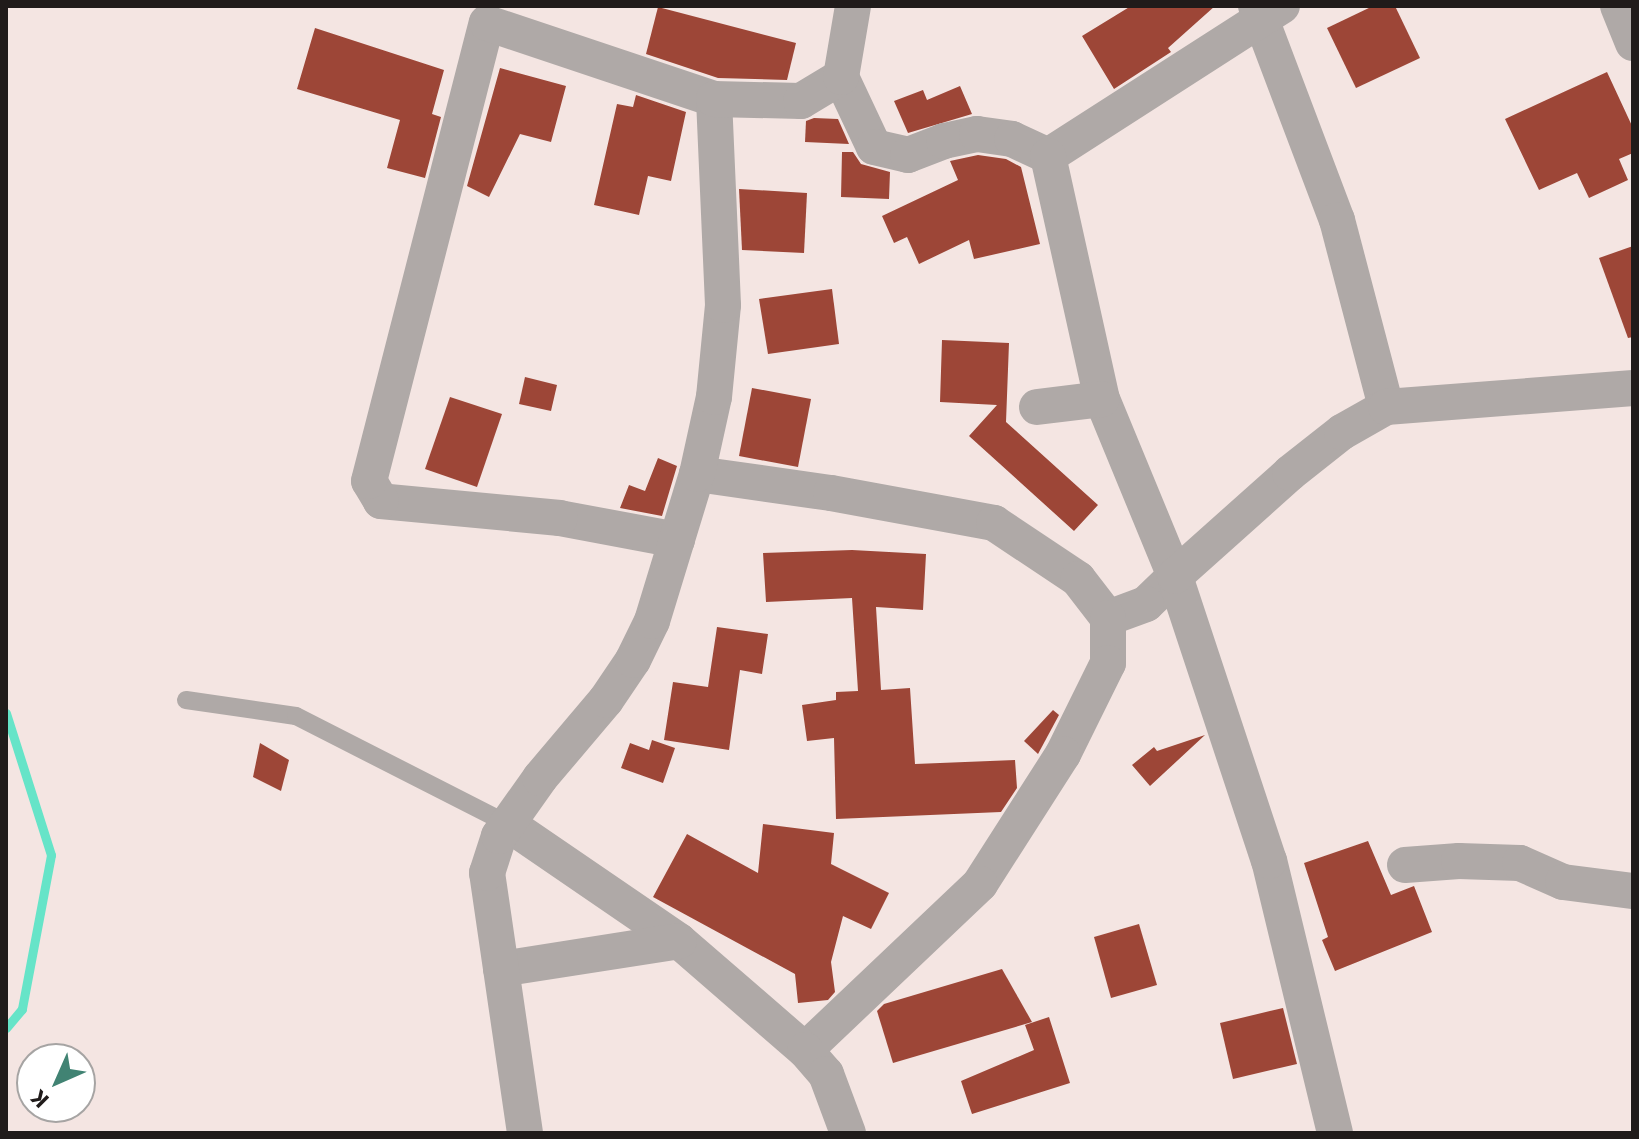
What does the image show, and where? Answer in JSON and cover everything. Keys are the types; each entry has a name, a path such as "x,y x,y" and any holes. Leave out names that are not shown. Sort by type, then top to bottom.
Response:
{"street":[{"path":"853,6 841,77 874,147 908,155 944,141 977,134 1012,139 1048,156"},
{"path":"1618,6 1633,43"},
{"path":"1048,156 1268,10 1337,220 1386,407"},
{"path":"677,540 560,518 381,501 369,481 487,23 714,99 801,101 841,77"},
{"path":"525,1133 487,873 499,836 540,778 606,700 633,660 652,621 697,474 714,397 723,305 714,99"},
{"path":"1048,156 1102,399 1175,576 1269,861 1335,1133"},
{"path":"1108,618 1146,604 1290,473 1342,432 1386,407 1633,388"},
{"path":"1037,407 1102,399"},
{"path":"697,474 831,493 994,523 1078,579 1108,618 1108,663 1063,754 980,884 805,1050"},
{"path":"508,824 679,941 805,1050 826,1074 848,1133"},
{"path":"1405,865 1459,861 1520,863 1563,882 1633,891"},
{"path":"501,969 679,941"}],"lane":[{"path":"186,700 296,716 508,824"}],"building":[{"path":"1131,6 1215,6 1168,48 1171,52 1114,89 1082,36"},
{"path":"1373,6 1395,6 1420,58 1356,88 1327,28"},
{"path":"658,7 796,43 787,80 718,78 646,54"},
{"path":"315,28 444,70 432,114 441,117 425,178 387,168 400,120 297,89"},
{"path":"500,68 566,86 551,142 520,134 489,197 467,186"},
{"path":"1607,72 1633,128 1633,153 1619,159 1628,180 1589,198 1577,173 1539,190 1505,119"},
{"path":"960,86 972,114 908,133 894,101 923,90 927,100"},
{"path":"636,95 686,112 671,181 648,176 639,215 594,205 617,104 633,107"},
{"path":"814,118 838,119 849,144 805,142 806,121"},
{"path":"842,152 853,152 861,164 890,172 889,199 841,197"},
{"path":"978,155 1006,159 1021,167 1040,244 974,259 969,240 919,264 907,237 894,243 882,216 958,180 950,161"},
{"path":"739,189 807,193 804,253 742,250"},
{"path":"1633,246 1633,337 1628,338 1599,258"},
{"path":"832,289 839,344 768,354 759,299"},
{"path":"942,340 1009,343 1006,422 1098,505 1074,531 969,436 997,405 940,402"},
{"path":"525,377 557,385 551,411 519,404"},
{"path":"752,388 811,399 798,467 739,456"},
{"path":"450,397 502,414 477,487 425,469"},
{"path":"658,458 677,466 662,516 620,508 629,485 645,491"},
{"path":"852,550 926,554 923,610 876,607 881,690 910,688 915,764 1015,760 1017,788 1001,812 836,819 834,738 807,741 802,705 836,700 836,692 858,691 852,598 766,602 763,553"},
{"path":"717,627 768,634 762,674 740,670 729,750 664,740 673,682 708,687"},
{"path":"1053,710 1059,715 1038,754 1024,741"},
{"path":"1205,735 1150,786 1132,765 1154,747 1157,751"},
{"path":"652,740 675,748 663,783 621,768 630,743 649,750"},
{"path":"260,743 289,760 281,791 253,777"},
{"path":"763,824 834,833 831,864 889,893 871,929 843,916 831,962 835,992 828,1000 798,1003 795,974 653,897 687,834 758,873"},
{"path":"1368,841 1391,895 1414,886 1432,932 1335,971 1322,940 1328,937 1304,863"},
{"path":"1139,924 1157,985 1111,998 1094,937"},
{"path":"1002,969 1032,1022 893,1063 877,1011 884,1004"},
{"path":"1283,1008 1297,1064 1233,1079 1220,1023"},
{"path":"1049,1017 1070,1083 972,1114 961,1081 1034,1050 1025,1025"}],"waterway":[{"path":"6,713 51,855 22,1009 6,1028"}]}
